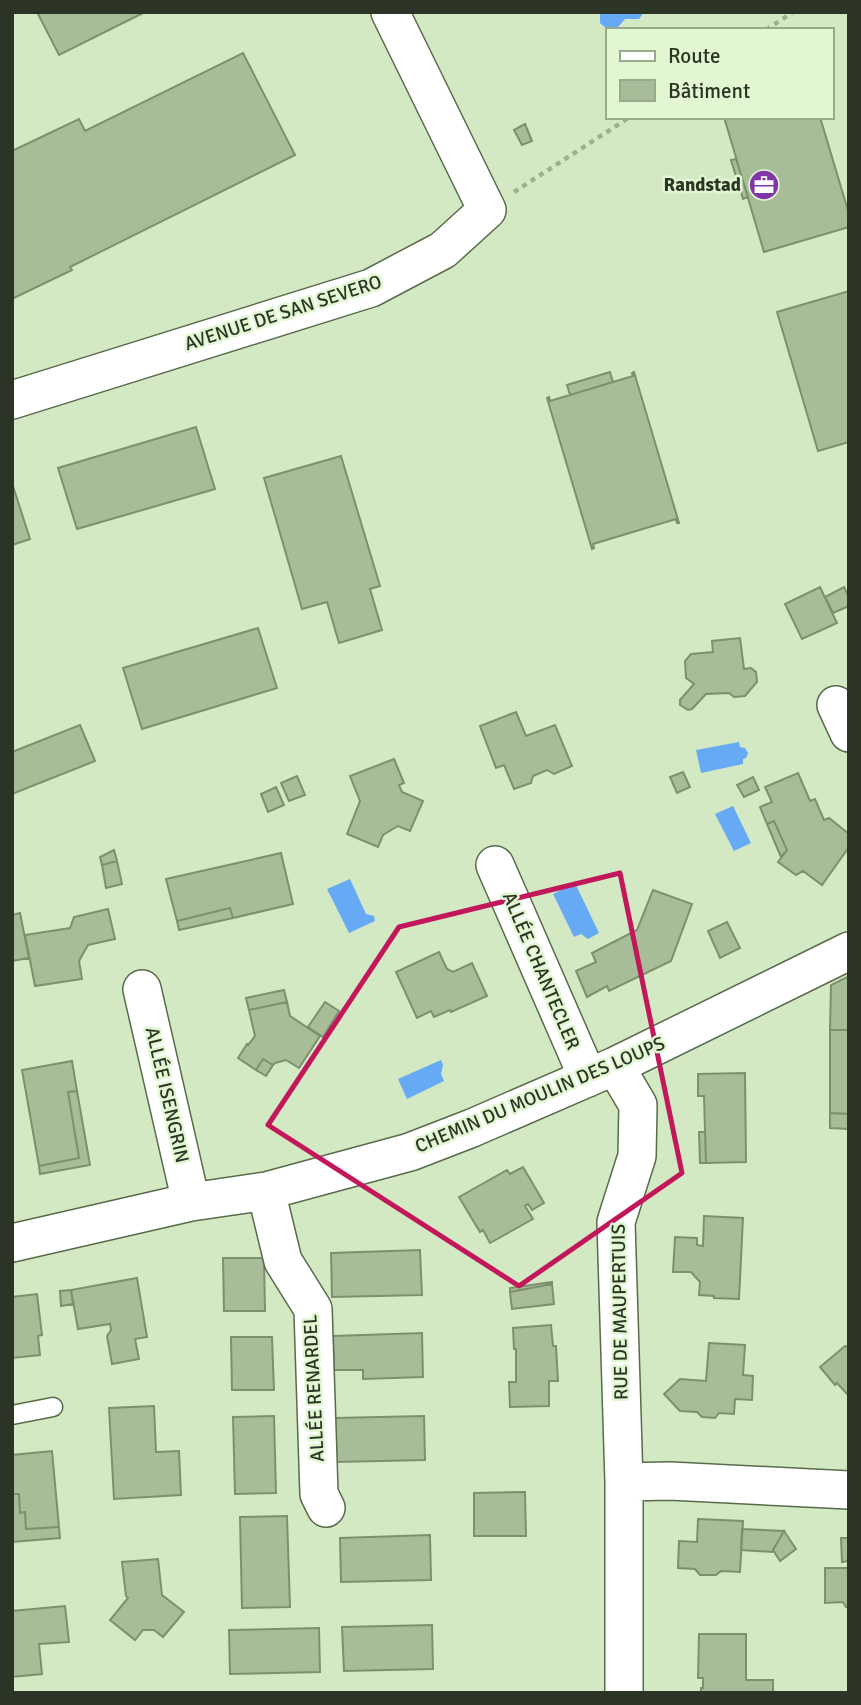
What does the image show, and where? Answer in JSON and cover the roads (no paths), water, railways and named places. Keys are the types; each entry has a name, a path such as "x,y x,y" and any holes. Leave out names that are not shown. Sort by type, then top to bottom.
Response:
{"street":[{"name":"AVENUE DE SAN SEVERO","path":"12,400 371,288 443,250 487,210 390,12"},
{"name":"ALLÉE CHANTECLER","path":"495,865 601,1072"},
{"name":"CHEMIN DU MOULIN DES LOUPS","path":"12,1243 191,1202 266,1191 410,1152 601,1072 849,951"},
{"name":"ALLÉE ISENGRIN","path":"142,989 191,1202"},
{"name":"RUE DE MAUPERTUIS","path":"601,1072 638,1105 637,1156 616,1222 624,1482 624,1693"},
{"name":"ALLÉE RENARDEL","path":"266,1191 283,1261 313,1309 318,1494 326,1508"},
{"path":"624,1482 670,1481 849,1490"}],"lane":[{"path":"12,1415 53,1408"}],"water":[{"path":"600,12 644,12 639,19 625,19 615,28 606,28 600,23"},
{"path":"739,742 740,747 745,748 748,753 743,764 701,773 696,750"},
{"path":"733,806 751,843 734,851 715,814"},
{"path":"350,879 366,914 374,916 375,921 349,933 327,889"},
{"path":"575,883 599,933 588,939 581,934 574,937 553,894"},
{"path":"441,1060 444,1081 407,1099 398,1079"}],"place":[{"name":"Randstad","path":"764,185"}]}
